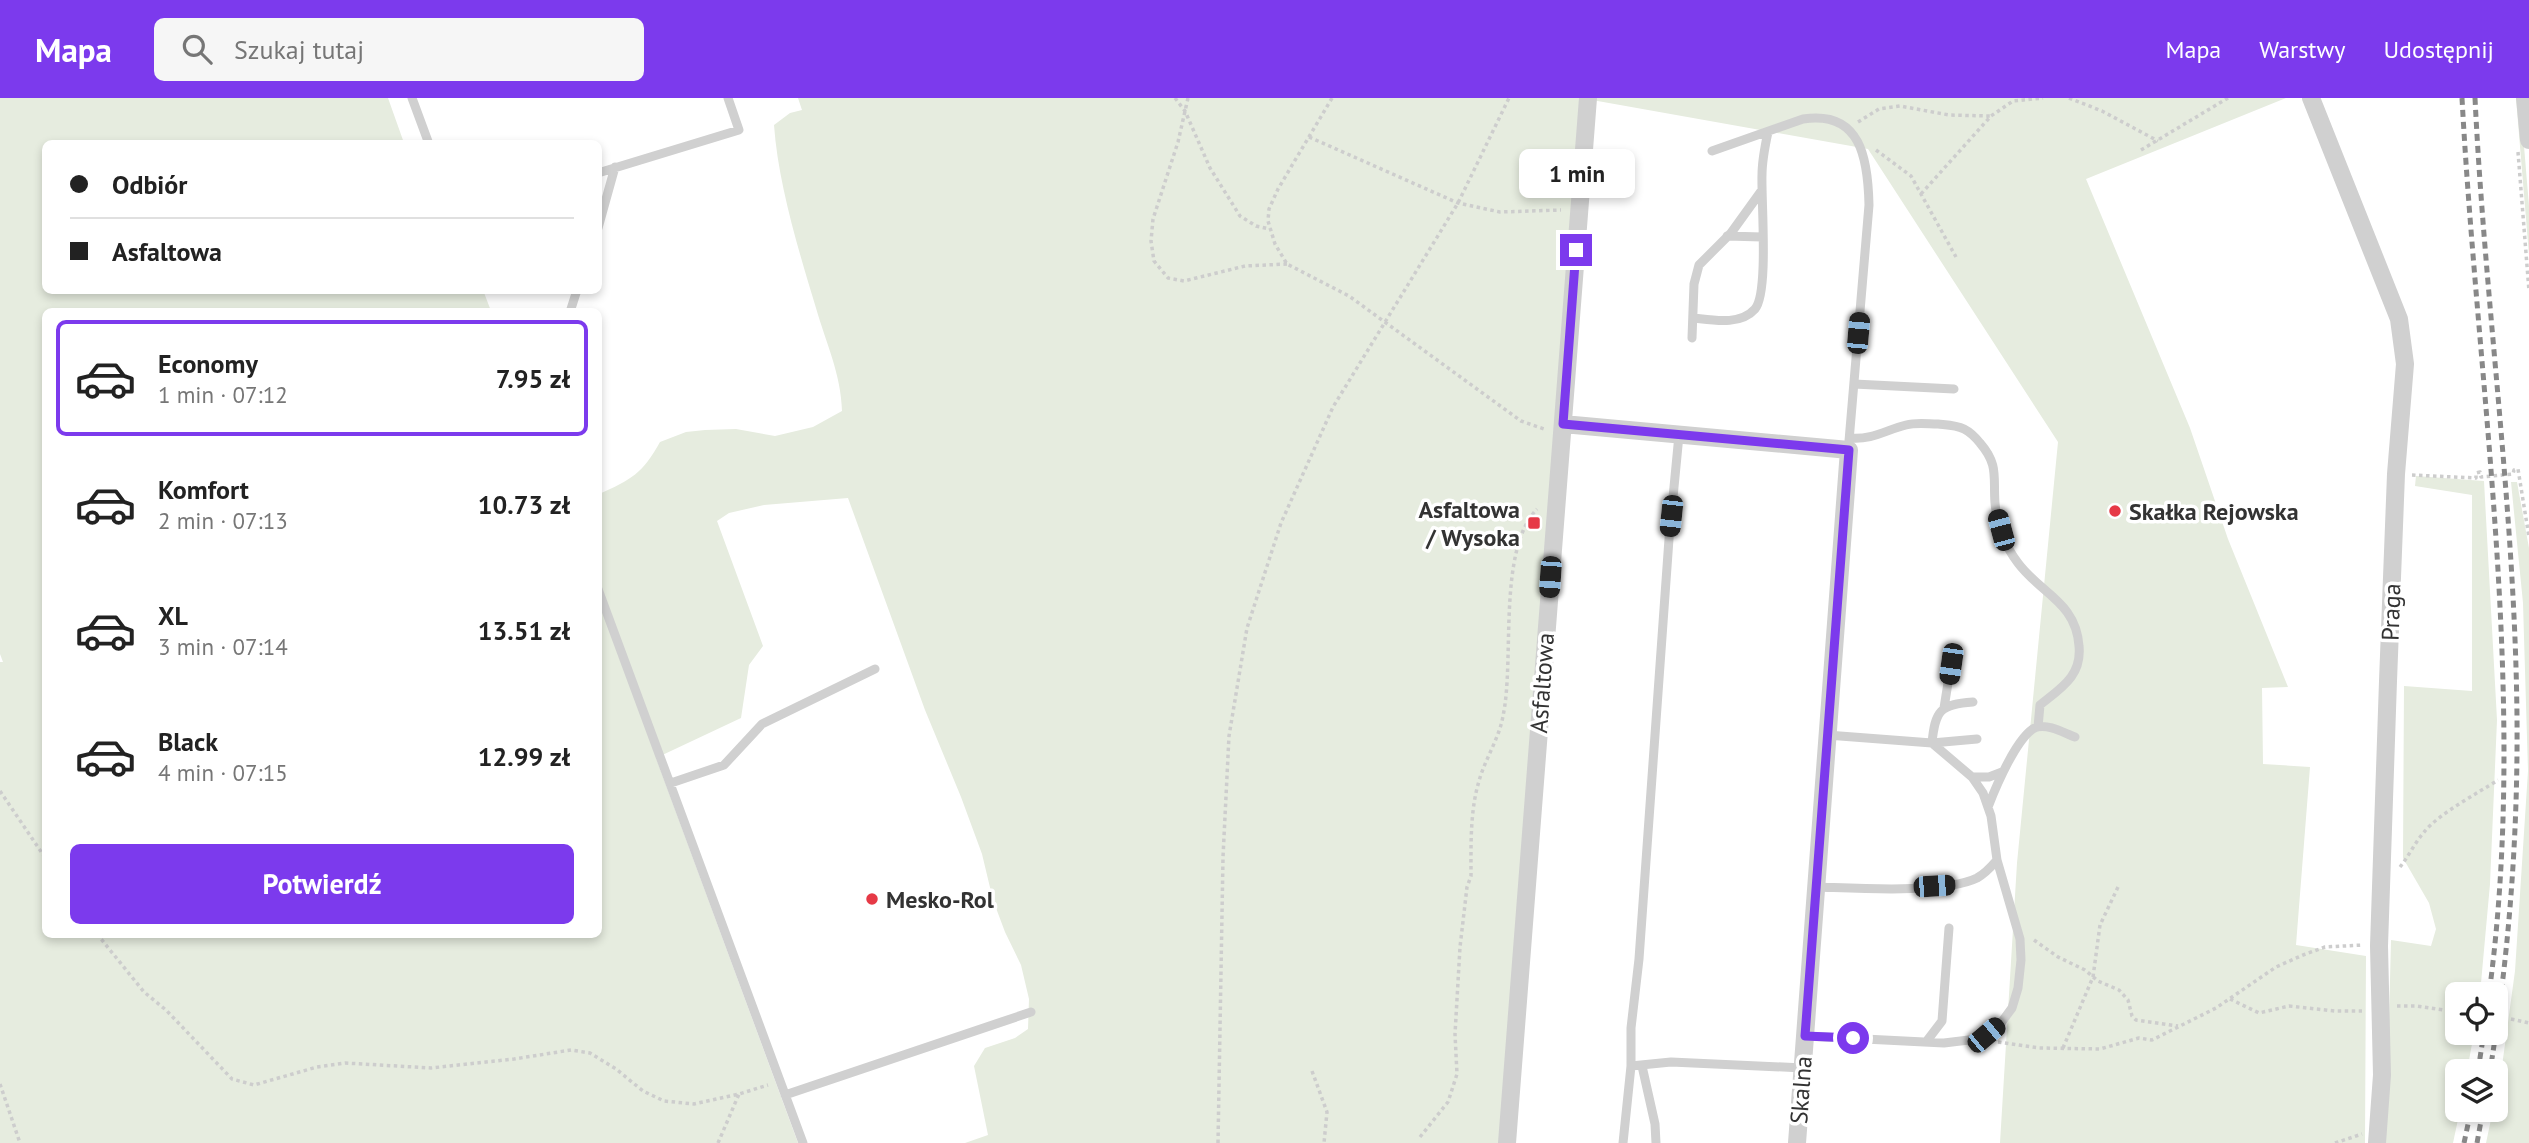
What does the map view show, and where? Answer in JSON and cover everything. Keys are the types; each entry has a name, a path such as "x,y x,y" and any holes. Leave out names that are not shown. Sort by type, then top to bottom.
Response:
{"street":[{"name":"Asfaltowa","path":"1507,1143 1588,98"},
{"name":"Praga","path":"2311,98 2400,326 2406,365 2396,474 2379,946 2382,1074 2377,1134"},
{"path":"2523,143 2525,98"},
{"path":"1563,424 1679,435 1849,444"},
{"name":"Skalna","path":"1797,1143 1849,444"}],"lane":[{"path":"412,98 428,140"},
{"path":"602,172 739,130 728,98"},
{"path":"1712,151 1803,119 1818,117 1838,120 1848,129 1856,140 1868,179 1869,205 1849,444 1915,423 1955,425 1967,430 1992,458 1996,474 1997,515 2007,546 2028,575 2062,604 2074,621 2080,650 2074,674 2064,687 2040,705 2038,727 2012,755 1987,807"},
{"path":"1693,318 1724,322 1755,310 1759,303 1762,282 1762,172 1768,132"},
{"path":"602,214 615,167"},
{"path":"1692,338 1696,271 1762,190"},
{"path":"1727,236 1762,237"},
{"path":"1854,384 1954,389"},
{"path":"1623,1143 1679,435"},
{"path":"602,600 803,1143"},
{"path":"1932,743 1935,720 1944,708 1951,664"},
{"path":"671,783 724,765 762,724 874,669"},
{"path":"1944,708 1973,702"},
{"path":"2038,727 2049,727 2075,737"},
{"path":"1827,735 1932,743 1977,739"},
{"path":"1805,1036 1944,1043 1977,1039 2001,1023 2012,1007 2018,988 2020,939 1997,860 1983,793 1972,777 1932,743"},
{"path":"1972,777 1989,777 2002,772"},
{"path":"1816,887 1873,888 1953,884 1975,879 1988,871 1997,860"},
{"path":"1926,1042 1942,1021 1949,928"},
{"path":"785,1095 1031,1012"},
{"path":"1631,1066 1671,1062 1802,1068"},
{"path":"1642,1066 1655,1124 1656,1143"}],"path":[{"path":"1175,98 1185,111 1210,168 1240,216 1256,226 1269,229"},
{"path":"1188,98 1153,219 1151,241 1154,261 1168,278 1184,281 1245,266 1287,264 1349,296 1521,421 1544,429"},
{"path":"1287,264 1269,229 1269,209 1278,188 1332,98"},
{"path":"1218,1143 1223,857 1229,736 1247,628 1281,523 1333,407 1458,203 1509,98"},
{"path":"1921,194 1991,117 2013,100 2043,98"},
{"path":"2069,98 2102,111 2158,141"},
{"path":"2141,150 2228,98"},
{"path":"1848,129 1879,109 1900,106 1949,115 1991,117"},
{"path":"1309,137 1458,203 1500,212 1561,210"},
{"path":"1856,140 1882,153 1911,176 1956,257"},
{"path":"2523,143 2529,291"},
{"path":"2396,474 2476,478 2476,473 2480,472 2481,477 2514,474 2514,470 2518,469 2529,537"},
{"path":"1420,1137 1447,1102 1457,1074 1455,1034 1460,947 1467,887 1471,876 1473,802 1481,773 1503,717 1512,587 1519,539 1526,522 1538,508"},
{"path":"2382,888 2432,823 2465,803 2480,789 2498,780"},
{"path":"0,791 42,853"},
{"path":"2063,1048 2093,976 2100,925 2119,885"},
{"path":"2014,922 2044,948 2125,995 2136,1020 2180,1026"},
{"path":"100,938 144,992 166,1010 232,1079 254,1085 317,1067 345,1063 431,1068 571,1050 590,1053 616,1069 643,1091 664,1101 694,1104 780,1081"},
{"path":"1977,1039 2039,1048 2101,1049 2139,1038 2152,1040 2229,999 2276,967 2314,951 2345,944 2379,946"},
{"path":"2229,999 2259,1013 2289,1006 2335,1011 2417,1006 2445,1010"},
{"path":"2511,1019 2529,1023"},
{"path":"1312,1071 1327,1112 1324,1143"},
{"path":"0,1084 20,1143"},
{"path":"718,1143 739,1094"},
{"path":"2335,1143 2362,1134 2372,1126 2377,1134"}],"shaded area":[{"path":"0,98 388,98 403,140 42,140 42,294 485,294 490,308 42,308 42,938 602,938 602,493 620,484 642,468 660,442 686,432 736,429 775,436 813,427 842,411 836,371 796,241 776,147 774,125 790,113 802,110 798,98 2286,98 2086,179 2190,428 2228,539 2288,687 2262,688 2263,764 2310,767 2296,945 2366,956 2365,1143 2000,1143 2017,863 2058,442 1868,149 1592,100 1510,1143 965,1143 988,1135 974,1066 985,1048 1015,1038 1028,1029 1029,999 1021,965 993,900 982,854 925,710 848,498 764,505 729,513 717,521 763,646 749,665 741,718 656,758 798,1143 0,1143 0,662 3,662 0,654"},
{"path":"2516,98 2520,98 2529,206 2529,255"},
{"path":"2416,476 2484,481 2497,720 2490,884 2481,982 2445,982 2445,1045 2472,1045 2469,1059 2445,1059 2445,1122 2457,1122 2453,1143 2384,1143 2391,940 2431,946 2436,929 2429,903 2403,858 2404,686 2472,691 2472,495 2415,486"},
{"path":"2511,482 2517,482 2529,548 2529,1143 2486,1143 2490,1122 2508,1122 2508,1059 2503,1059 2505,1045 2508,1045 2508,1022 2515,971 2528,771 2523,603"}],"railway":[{"path":"2462,98 2502,659 2504,771 2500,883 2490,982"},
{"path":"2475,98 2511,562 2517,717 2511,895 2492,1059"},
{"path":"2480,1059 2482,1045"},
{"path":"2464,1143 2468,1122"},
{"path":"2477,1143 2481,1122"}],"place":[{"name":"Skałka Rejowska","path":"2115,511"},
{"name":"Asfaltowa / Wysoka","path":"1534,523"},
{"name":"Mesko-Rol","path":"872,899"}],"route":[{"path":"1576,250 1563,424 1849,450 1805,1036 1853,1038"}]}
